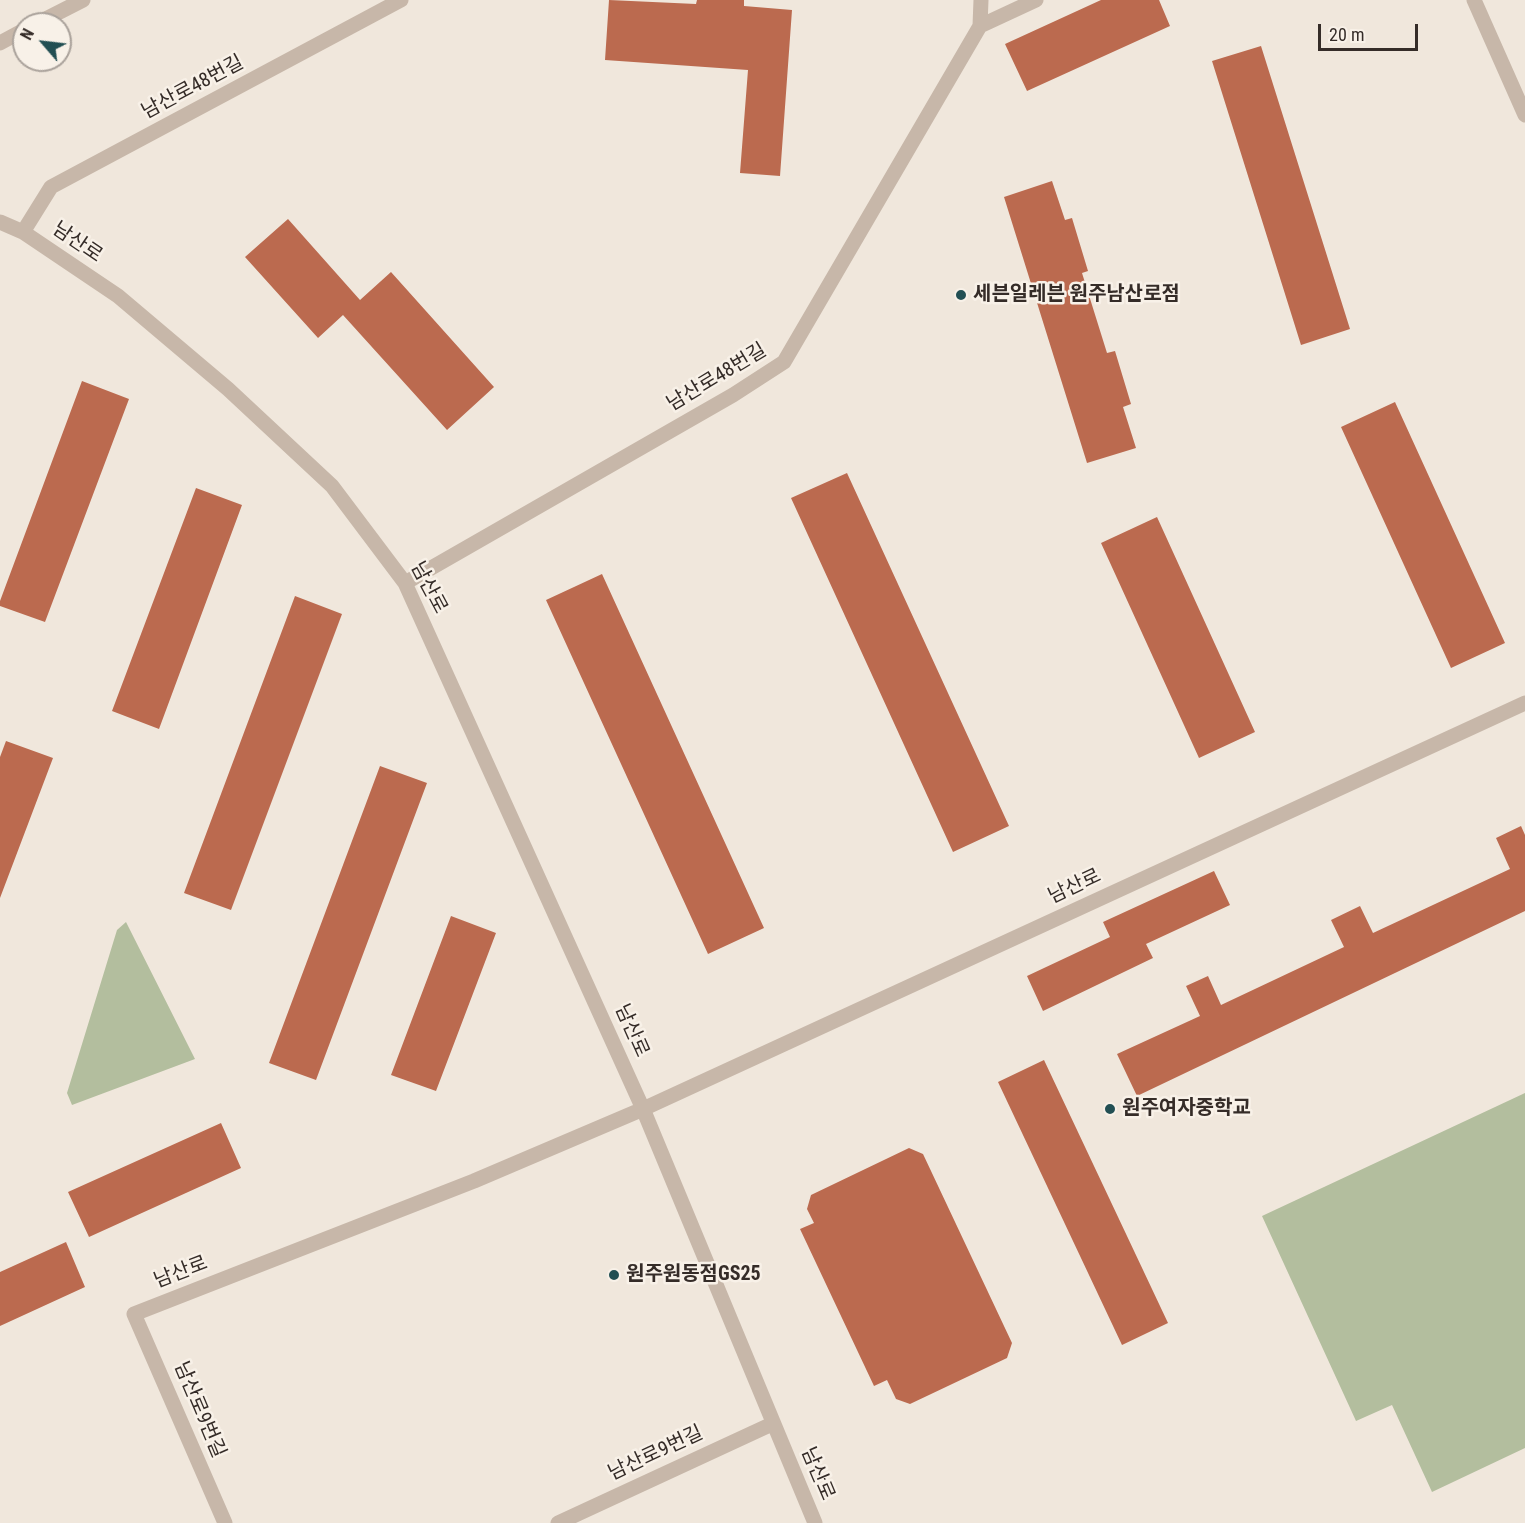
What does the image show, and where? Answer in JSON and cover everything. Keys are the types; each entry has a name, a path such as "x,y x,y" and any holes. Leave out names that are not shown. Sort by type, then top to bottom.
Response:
{"street":[{"path":"60,12 83,0"},
{"name":"남산로48번길","path":"23,232 51,187 401,0"},
{"path":"981,0 981,26 1036,0"},
{"path":"1474,0 1525,115"},
{"name":"남산로48번길","path":"405,583 733,395 783,362 981,26"},
{"name":"남산로","path":"0,222 23,232 118,296 228,389 332,486 405,583 643,1109 814,1523"},
{"name":"남산로","path":"134,1314 474,1181 643,1109 1525,703"},
{"name":"남산로9번길","path":"134,1314 225,1523"},
{"name":"남산로9번길","path":"558,1523 772,1424"}],"green space":[{"path":"126,922 195,1059 72,1105 67,1093 117,930"},
{"path":"1525,1093 1525,1448 1432,1492 1392,1405 1356,1421 1262,1216"}],"building":[{"path":"609,0 696,4 697,0 744,0 744,6 792,10 780,176 740,173 748,70 605,60"},
{"path":"1101,0 1159,0 1170,26 1027,91 1005,44"},
{"path":"1261,46 1350,329 1301,345 1212,61"},
{"path":"1052,181 1065,220 1072,218 1088,271 1082,273 1107,353 1115,351 1131,404 1123,407 1136,448 1087,463 1004,197"},
{"path":"288,219 360,300 391,272 494,387 447,430 343,315 318,338 245,257"},
{"path":"82,381 129,399 45,622 0,606 0,601"},
{"path":"1395,402 1505,643 1451,668 1341,427"},
{"path":"847,473 1009,826 953,852 791,498"},
{"path":"196,488 242,505 159,729 112,711"},
{"path":"1157,517 1255,732 1199,758 1101,543"},
{"path":"602,574 764,928 708,954 546,600"},
{"path":"295,596 342,614 231,910 184,893"},
{"path":"6,741 53,758 0,898 0,757"},
{"path":"380,766 427,783 316,1080 269,1063"},
{"path":"1521,826 1525,835 1525,911 1137,1096 1117,1054 1200,1016 1186,986 1208,976 1221,1005 1344,947 1331,920 1360,906 1373,933 1510,869 1496,838"},
{"path":"1214,871 1230,905 1146,944 1153,958 1043,1011 1027,976 1110,937 1103,922"},
{"path":"451,916 496,933 436,1091 391,1075"},
{"path":"1044,1060 1168,1323 1122,1345 998,1082"},
{"path":"221,1123 241,1168 89,1237 68,1192"},
{"path":"909,1148 923,1154 1012,1343 1007,1358 910,1404 896,1399 887,1380 874,1386 800,1229 814,1223 807,1209 811,1195"},
{"path":"66,1242 85,1287 0,1326 0,1272"}],"place":[{"name":"세븐일레븐 원주남산로점","path":"961,295"},
{"name":"원주여자중학교","path":"1110,1109"},
{"name":"원주원동점GS25","path":"614,1275"}]}
